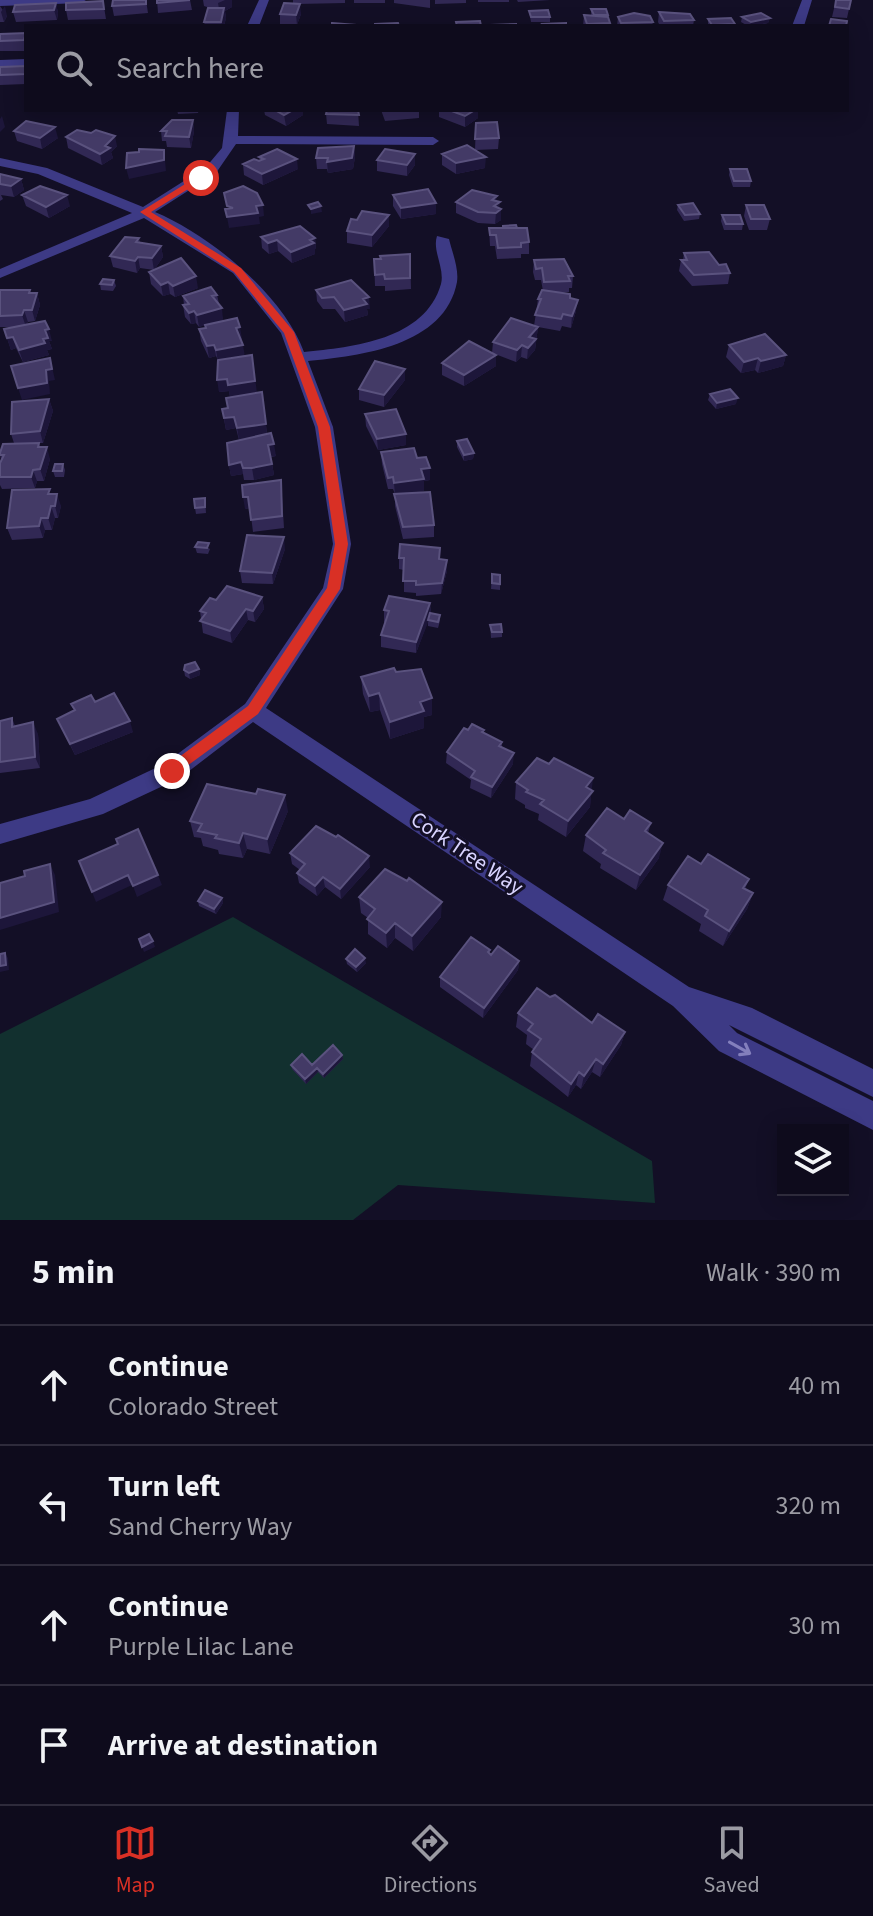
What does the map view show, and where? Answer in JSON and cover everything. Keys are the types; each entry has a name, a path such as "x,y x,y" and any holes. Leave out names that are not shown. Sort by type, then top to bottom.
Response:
{"street":[{"path":"0,3 81,0"},
{"path":"254,24 264,0"},
{"path":"799,24 807,0"},
{"path":"0,64 24,63"},
{"path":"0,274 145,212 201,178 226,153 233,112"},
{"path":"229,140 433,141"},
{"path":"0,162 42,171 145,212 238,270 289,332 324,427 342,544 333,589 253,710 172,771 95,807 0,834"},
{"path":"298,357 341,354 393,341 416,328 437,307 449,282 442,239"},
{"name":"Cork Tree Way","path":"253,710 682,997 728,1042 873,1116"},
{"name":"Cork Tree Way","path":"682,997 743,1017 873,1083"}],"green space":[{"path":"233,917 652,1161 655,1203 398,1185 353,1220 0,1220 0,1034"}],"building":[{"path":"113,0 146,0 146,4 112,6"},
{"path":"157,0 190,0 157,3"},
{"path":"836,0 851,0 849,9 835,7"},
{"path":"103,1 104,9 66,10 66,3"},
{"path":"56,3 54,10 13,12 15,5"},
{"path":"284,3 300,4 296,15 280,14"},
{"path":"208,8 224,8 221,22 204,22"},
{"path":"591,9 606,9 608,15 594,15"},
{"path":"548,10 550,17 531,17 529,11"},
{"path":"659,12 690,14 694,20 664,21"},
{"path":"634,13 650,16 653,22 621,23 618,17"},
{"path":"761,13 770,18 751,22 742,17"},
{"path":"584,15 608,17 610,23 587,24"},
{"path":"731,18 735,24 711,24 708,19"},
{"path":"831,19 847,21 846,24 830,24"},
{"path":"480,21 481,24 456,24"},
{"path":"24,33 24,40 0,41 0,34"},
{"path":"24,66 24,74 0,75 0,67"},
{"path":"358,112 359,115 326,114"},
{"path":"172,120 193,120 189,137 165,136 167,131 161,131"},
{"path":"26,121 55,127 40,138 14,131"},
{"path":"497,122 499,138 475,139 476,123"},
{"path":"77,130 91,133 96,130 115,136 105,146 110,148 100,154 66,137"},
{"path":"467,145 486,157 456,163 442,154"},
{"path":"354,146 352,158 327,162 328,158 316,158 318,148"},
{"path":"139,149 164,150 164,160 126,168 127,153 139,152"},
{"path":"277,149 297,159 262,174 243,164 264,159 259,157"},
{"path":"385,149 415,154 407,165 377,160"},
{"path":"730,169 747,169 751,181 734,181"},
{"path":"0,174 21,179 11,186 0,184"},
{"path":"40,186 67,195 46,207 22,195"},
{"path":"243,186 257,193 263,205 256,206 258,213 227,217 225,209 233,208 227,206 224,193"},
{"path":"428,189 436,203 401,208 393,195"},
{"path":"472,190 497,196 492,200 500,202 494,206 501,209 496,213 478,212 456,202"},
{"path":"318,202 321,206 311,209 308,205"},
{"path":"693,203 700,214 685,215 678,205"},
{"path":"746,205 764,205 770,219 751,219"},
{"path":"362,211 389,215 372,235 347,231 351,219 357,220"},
{"path":"722,215 740,215 743,224 726,224"},
{"path":"300,226 315,238 310,240 314,243 291,252 277,240 268,243 261,237"},
{"path":"489,228 527,228 529,242 521,243 521,247 498,248 496,235 490,235"},
{"path":"125,237 139,238 136,242 161,246 152,258 138,257 135,261 110,256"},
{"path":"709,252 719,265 726,264 730,273 694,275 681,260 687,260 684,253"},
{"path":"410,254 410,278 385,279 384,274 375,275 374,259"},
{"path":"181,258 196,276 173,286 168,282 161,285 149,272"},
{"path":"564,259 573,276 568,276 570,281 544,282 542,268 536,269 534,260"},
{"path":"103,279 114,280 112,285 100,284"},
{"path":"351,280 369,297 363,299 367,304 344,310 334,297 322,298 316,290"},
{"path":"211,287 217,295 212,296 222,308 197,315 194,311 189,313 183,305 189,304 183,296"},
{"path":"0,290 30,290 29,293 37,293 32,310 24,310 22,315 0,316"},
{"path":"542,290 570,294 570,298 578,300 572,316 563,314 561,319 535,315"},
{"path":"237,318 240,327 236,328 243,345 216,350 214,345 207,346 199,329"},
{"path":"511,318 538,327 529,337 536,339 528,348 522,345 517,350 493,342"},
{"path":"45,321 49,329 45,330 48,338 43,339 45,343 19,350 13,337 7,338 4,329"},
{"path":"765,334 786,355 744,362 729,345"},
{"path":"469,341 496,355 464,375 442,363"},
{"path":"252,355 255,381 228,385 227,379 217,380 218,360"},
{"path":"50,358 52,369 46,370 47,383 18,388 11,366"},
{"path":"375,361 405,369 384,395 359,389"},
{"path":"730,389 738,398 717,403 710,394"},
{"path":"262,392 266,424 237,428 234,417 224,418 222,409 228,408 226,398"},
{"path":"49,399 40,431 11,434 12,402"},
{"path":"396,409 406,434 377,439 365,414"},
{"path":"271,433 274,444 268,445 272,464 252,468 243,468 241,462 229,465 227,443"},
{"path":"467,439 474,453 464,455 457,441"},
{"path":"39,443 38,447 47,447 40,469 33,470 31,477 0,477 3,444"},
{"path":"414,448 417,458 426,457 430,468 421,469 424,479 394,483 393,477 388,478 381,452"},
{"path":"55,464 63,464 62,471 53,471"},
{"path":"281,480 282,516 251,520 248,497 243,497 242,485"},
{"path":"50,489 48,494 57,494 48,518 41,518 39,526 7,528 12,490"},
{"path":"430,492 434,525 403,527 394,494"},
{"path":"205,498 205,507 195,508 194,499"},
{"path":"247,535 284,537 272,573 240,571"},
{"path":"198,542 209,543 207,548 195,547"},
{"path":"400,544 440,548 439,559 447,560 442,583 416,585 416,581 403,581 404,558 399,558"},
{"path":"492,574 500,575 500,584 492,583"},
{"path":"227,586 262,597 253,611 246,609 230,631 200,621 206,613 200,611 210,598 216,600"},
{"path":"389,596 430,603 416,642 381,635 389,611 384,610"},
{"path":"430,613 440,615 438,622 428,620"},
{"path":"501,624 502,632 492,632 490,625"},
{"path":"195,662 199,669 189,673 184,670 185,665"},
{"path":"394,668 396,672 421,669 432,698 420,702 424,711 390,722 379,693 369,696 361,677"},
{"path":"114,693 130,721 70,744 57,719 75,710 71,704 91,695 95,702"},
{"path":"12,718 12,727 33,722 35,757 0,762 0,721"},
{"path":"472,724 502,742 499,746 514,753 492,787 471,777 475,771 447,752 464,728 468,730"},
{"path":"537,758 549,764 554,758 593,778 586,787 593,791 568,821 540,804 544,800 526,792 528,790 516,782"},
{"path":"207,784 256,794 258,789 285,795 267,839 243,833 239,843 198,831 202,824 190,821"},
{"path":"607,808 624,819 630,810 651,823 645,831 663,843 640,875 603,853 606,850 586,835"},
{"path":"316,826 336,837 338,835 369,856 340,889 323,877 315,886 297,873 305,864 290,853"},
{"path":"138,829 158,875 133,886 128,875 92,892 79,861 118,844 116,839"},
{"path":"708,854 749,879 743,888 753,893 729,931 705,916 708,910 668,885 688,856 701,864"},
{"path":"50,864 54,902 0,918 0,883 25,876 24,871"},
{"path":"385,869 407,881 409,878 442,902 412,936 395,923 386,933 367,919 375,909 359,897"},
{"path":"205,890 222,898 214,909 198,901"},
{"path":"149,934 153,941 142,947 139,939"},
{"path":"471,937 490,950 491,955 498,946 519,961 484,1008 440,977"},
{"path":"355,949 365,958 356,967 346,959"},
{"path":"5,953 6,965 0,966 0,954"},
{"path":"537,988 550,997 555,995 592,1023 598,1014 625,1032 603,1064 596,1059 584,1076 579,1072 571,1084 532,1052 541,1039 528,1030 533,1024 518,1013"},
{"path":"333,1045 342,1055 323,1074 317,1068 305,1079 291,1065 302,1054 312,1065"}],"route":[{"path":"172,771 253,710 333,589 342,544 324,427 289,332 238,270 145,212 201,178"}]}
